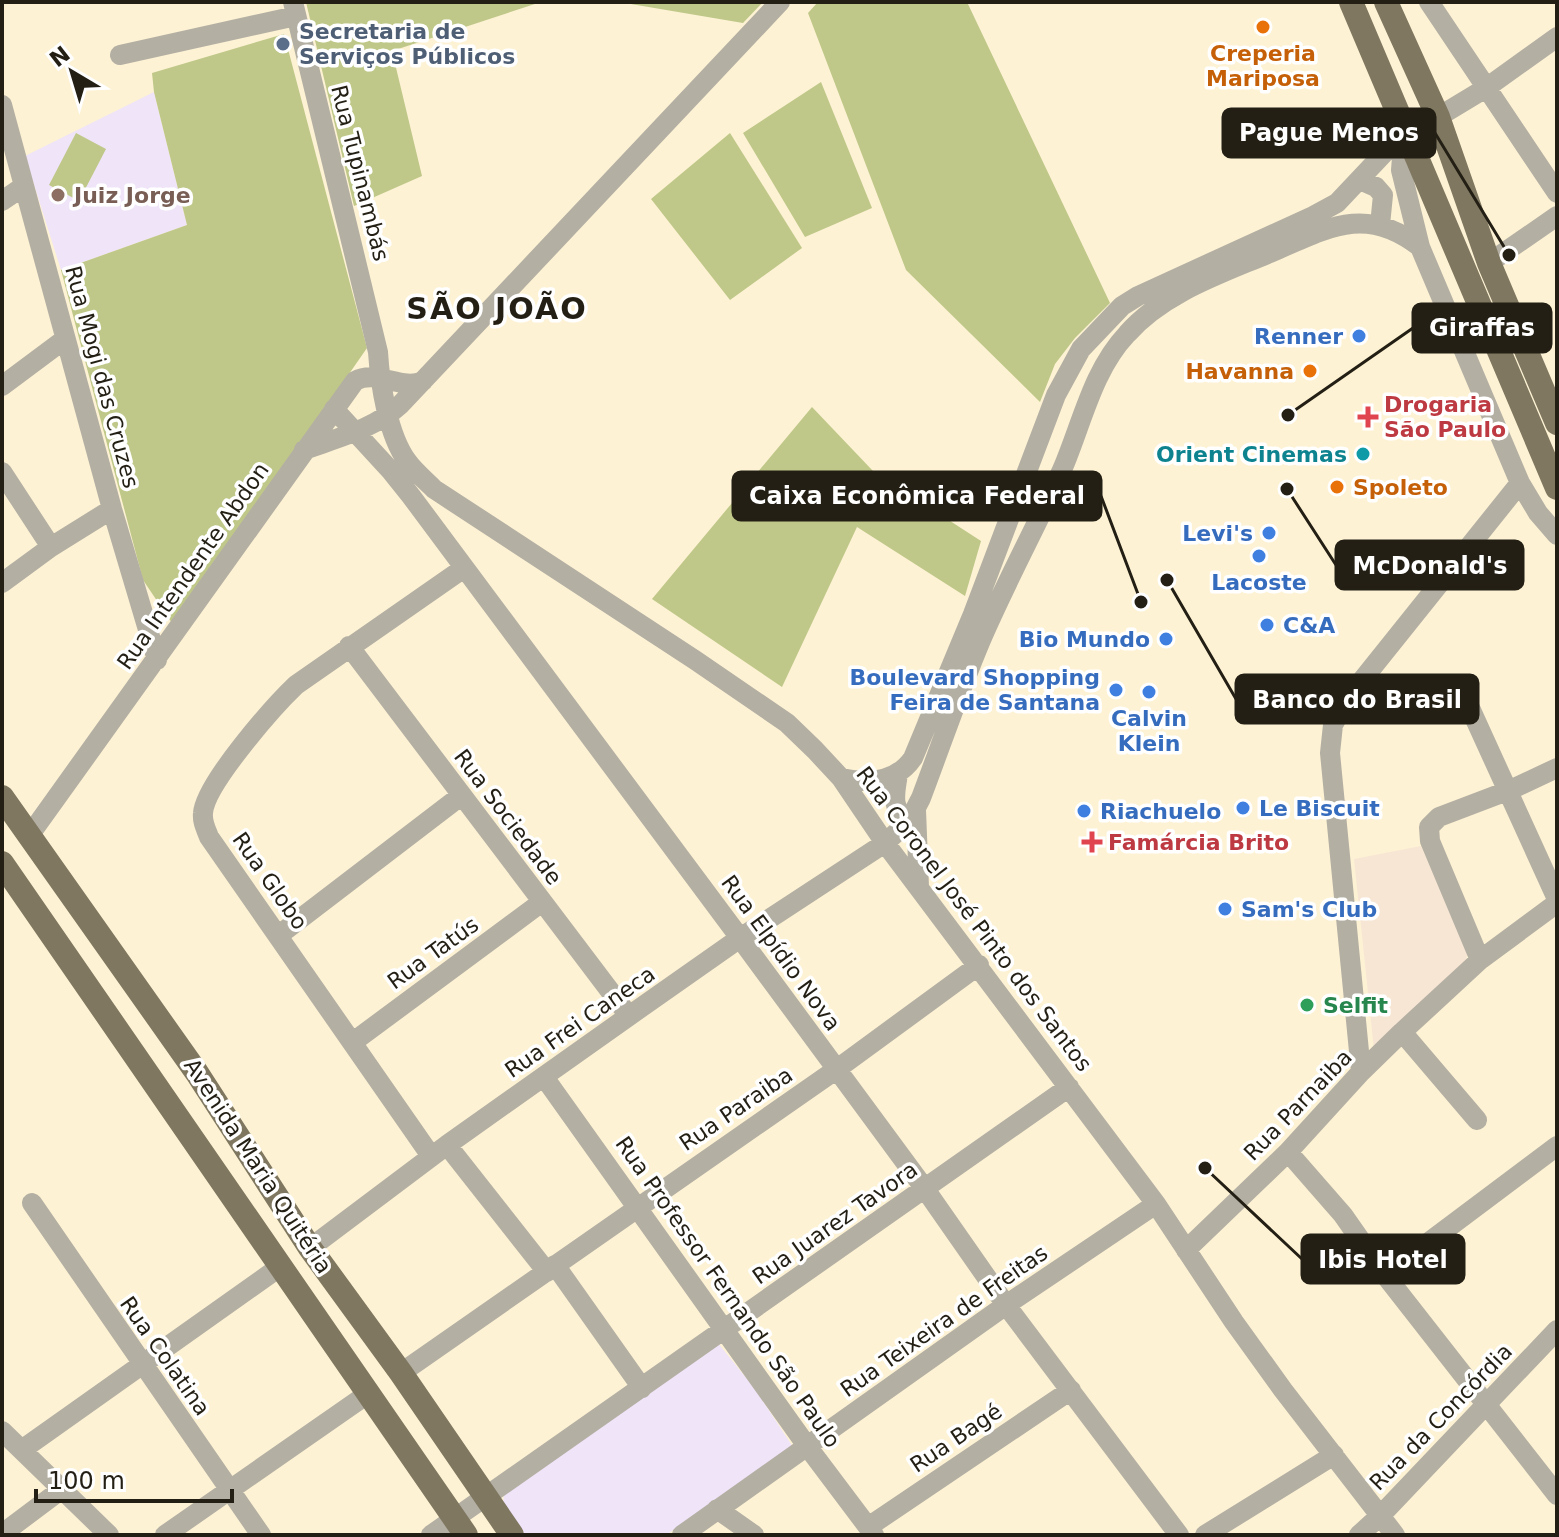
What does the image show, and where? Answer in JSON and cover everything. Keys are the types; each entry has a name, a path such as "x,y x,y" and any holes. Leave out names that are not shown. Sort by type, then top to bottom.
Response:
{"main road":[{"path":"1351,2 1557,488"},
{"path":"1386,2 1438,117 1489,263 1549,382 1557,423"},
{"name":"Avenida Maria Quitéria","path":"2,797 197,1073 310,1248 401,1373 512,1535"},
{"name":"Avenida Maria Quitéria","path":"4,872 461,1527"},
{"path":"166,1100 167,1089 177,1075 197,1073"}],"street":[{"path":"304,450 355,432 389,415 780,2"},
{"path":"1429,2 1557,193"},
{"path":"120,55 295,9"},
{"name":"Rua Tupinambás","path":"295,9 378,352 379,378 400,449"},
{"path":"841,778 873,782 898,774 913,758 1056,395 1081,349 1122,306 1337,203 1404,132 1438,117 1486,88 1557,37"},
{"name":"Rua Mogi das Cruzes","path":"2,105 112,509 157,660"},
{"path":"1404,132 1401,170 1420,247 1520,483 1538,513 1557,535"},
{"path":"1360,180 1376,187 1383,195 1380,225"},
{"path":"2,201 24,186"},
{"path":"1489,263 1557,216"},
{"path":"919,887 912,816 982,637 1060,473 1108,357 1127,333 1172,297 1319,232 1358,223 1380,225 1402,233 1420,247"},
{"path":"2,386 65,339"},
{"name":"Rua Intendente Abdon","path":"29,836 355,381 372,376 379,378"},
{"path":"379,378 416,384 423,381"},
{"name":"Rua Elpídio Nova","path":"334,409 391,471 464,568 1179,1535"},
{"name":"Rua Coronel José Pinto dos Santos","path":"400,449 408,463 434,489 787,723 841,778 885,843 1156,1204 1234,1322 1395,1535"},
{"path":"1032,460 1060,473"},
{"path":"2,472 51,547"},
{"path":"1361,1072 1330,753 1333,725 1347,699 1520,483"},
{"path":"2,583 51,547 112,509"},
{"name":"Rua Globo","path":"464,568 349,646 283,697 209,794 203,810 203,823 209,837 353,1042 439,1150 551,1268 642,1388"},
{"name":"Rua Sociedade","path":"349,646 629,1016"},
{"path":"1470,708 1510,790 1557,901"},
{"path":"1480,960 1430,841 1429,827 1439,817 1557,768"},
{"path":"898,774 895,806 902,817 912,816"},
{"path":"279,935 462,795"},
{"name":"Rua Frei Caneca","path":"310,1248 439,1150 629,1016 740,938 885,843 912,816"},
{"name":"Rua Parnaiba","path":"1186,1250 1288,1152 1402,1032 1480,960 1557,901"},
{"name":"Rua Tatús","path":"353,1042 542,902"},
{"name":"Rua Paraiba","path":"401,1373 837,1069 979,965"},
{"path":"1402,1032 1477,1120"},
{"name":"Rua Professor Fernando São Paulo","path":"544,1077 871,1531"},
{"name":"Rua Juarez Tavora","path":"431,1535 461,1527 486,1497 1069,1087"},
{"path":"1385,1275 1557,1146"},
{"path":"1288,1152 1343,1215 1385,1275 1554,1484"},
{"name":"Rua Colatina","path":"32,1203 261,1535"},
{"name":"Rua Teixeira de Freitas","path":"682,1535 1006,1305 1156,1204"},
{"path":"23,1449 281,1266"},
{"name":"Rua da Concórdia","path":"1359,1535 1557,1330"},
{"name":"Rua Bagé","path":"871,1531 1071,1390"},
{"path":"165,1535 369,1393"},
{"path":"2,1431 109,1535"},
{"path":"1205,1535 1334,1455"},
{"path":"5,1531 62,1489"},
{"path":"717,1509 754,1535"}],"shaded area":[{"path":"154,92 187,225 61,270 25,156"},
{"path":"1421,846 1468,952 1465,964 1374,1050 1354,859"},
{"path":"718,1343 755,1389 793,1447 666,1535 525,1535 503,1506 504,1491"}],"green space":[{"path":"306,2 541,2 392,51 422,176 354,206"},
{"path":"619,2 763,2 743,23"},
{"path":"818,2 967,2 1110,303 1075,338 1055,364 1040,402 906,270 808,13"},
{"path":"284,34 367,348 174,626 143,580 61,270 187,225 152,73"},
{"path":"821,82 872,208 805,237 743,133"},
{"path":"76,133 106,149 79,201 49,185"},
{"path":"730,133 802,248 730,300 651,199"},
{"path":"812,407 873,471 981,541 965,596 857,527 782,687 652,599"}],"place":[{"name":"Creperia Mariposa","path":"1263,27"},
{"name":"Secretaria de Serviços Públicos","path":"283,44"},
{"name":"Juiz Jorge","path":"58,195"},
{"name":"Pague Menos","path":"1509,255"},
{"name":"Renner","path":"1359,336"},
{"name":"Havanna","path":"1310,371"},
{"name":"Giraffas","path":"1288,415"},
{"name":"Drogaria São Paulo","path":"1368,417"},
{"name":"Orient Cinemas","path":"1363,454"},
{"name":"Spoleto","path":"1337,487"},
{"name":"McDonald's","path":"1287,489"},
{"name":"Levi's","path":"1269,533"},
{"name":"Lacoste","path":"1259,556"},
{"name":"Banco do Brasil","path":"1167,580"},
{"name":"Caixa Econômica Federal","path":"1141,602"},
{"name":"C&A","path":"1267,625"},
{"name":"Bio Mundo","path":"1166,639"},
{"name":"Boulevard Shopping Feira de Santana","path":"1116,690"},
{"name":"Calvin Klein","path":"1149,692"},
{"name":"Le Biscuit","path":"1243,808"},
{"name":"Riachuelo","path":"1084,811"},
{"name":"Famárcia Brito","path":"1092,842"},
{"name":"Sam's Club","path":"1225,909"},
{"name":"Selfit","path":"1307,1005"},
{"name":"Ibis Hotel","path":"1205,1168"}],"district":[{"name":"SÃO JOÃO","path":"497,308"}]}
